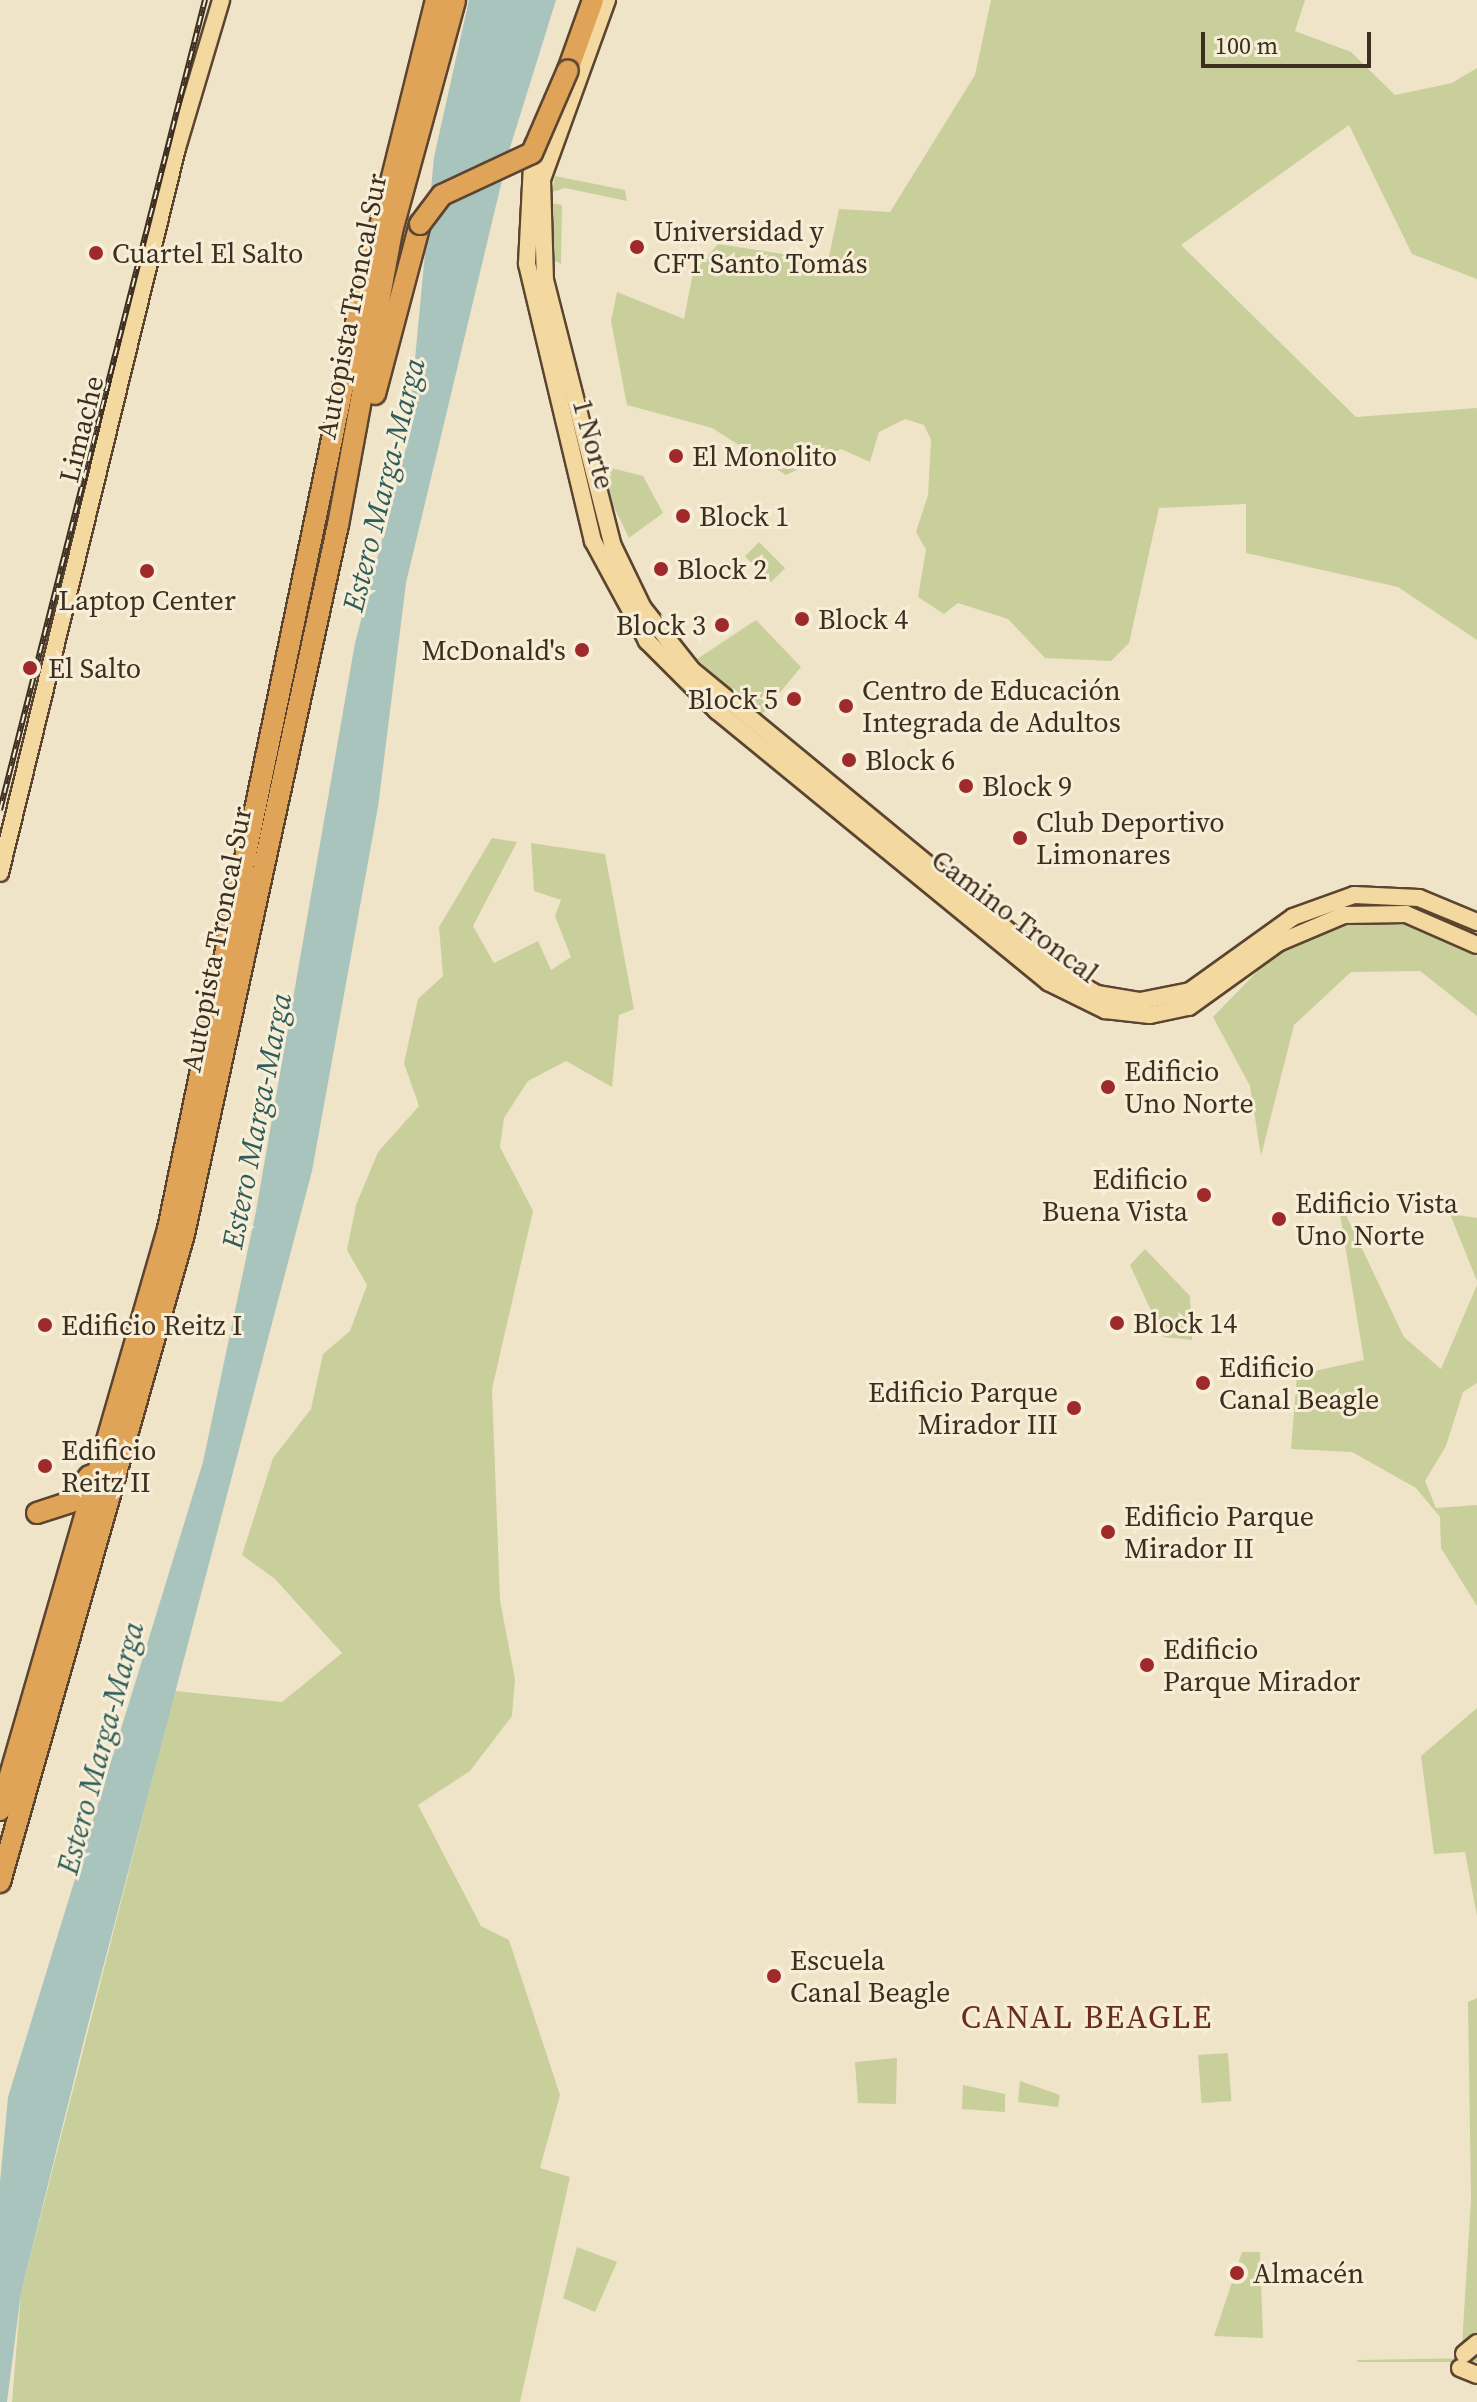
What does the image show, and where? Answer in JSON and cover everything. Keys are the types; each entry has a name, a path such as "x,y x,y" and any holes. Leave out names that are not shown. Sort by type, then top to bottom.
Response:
{"highway":[{"name":"Autopista Troncal Sur","path":"0,1810 174,1204 360,305 436,0"},
{"name":"Autopista Troncal Sur","path":"0,1882 180,1247 338,525 392,231 455,0"},
{"path":"338,525 420,224 442,195 532,153 568,70 593,0"},
{"path":"37,1513 77,1497 110,1433"}],"main road":[{"name":"Limache","path":"0,873 173,162 221,0"},
{"name":"1 Norte","path":"584,0 531,152 524,211 543,346 593,541 621,601 664,661 843,807"},
{"name":"1 Norte","path":"607,0 548,157 540,240 567,376 630,585 661,636 843,807"},
{"name":"Camino Troncal","path":"843,807 1059,973 1111,998 1154,1001 1190,991 1272,930 1338,899 1403,895 1477,922"},
{"name":"Camino Troncal","path":"843,807 1048,982 1105,1010 1150,1015 1189,1007 1278,943 1344,915 1421,918 1477,945"},
{"path":"1467,2355 1477,2375"}],"green space":[{"path":"991,0 1305,0 1295,31 1351,52 1395,95 1452,83 1477,68 1477,279 1412,254 1349,125 1181,245 1356,417 1477,408 1477,640 1398,587 1246,553 1246,504 1159,508 1129,643 1111,661 1045,658 1008,619 958,603 944,614 918,597 926,550 916,532 928,495 931,440 924,425 905,419 879,432 870,462 841,449 786,475 712,428 627,405 611,321 617,292 684,319 693,273 718,244 828,261 839,209 890,212 975,75"},
{"path":"555,176 625,190 627,201 565,188 552,192"},
{"path":"551,203 562,205 561,264 549,258"},
{"path":"611,468 643,476 663,513 629,538 612,503 606,477"},
{"path":"759,542 785,568 771,582 745,556"},
{"path":"756,620 801,667 760,717 697,659"},
{"path":"492,838 517,842 473,926 494,963 538,941 551,970 571,957 555,916 561,900 534,891 531,843 605,854 634,1009 619,1015 612,1087 566,1061 528,1081 504,1118 500,1147 533,1211 492,1389 500,1600 515,1679 512,1716 470,1771 418,1805 481,1926 509,1940 560,2095 540,2168 570,2177 520,2402 12,2402 21,2293 175,1691 282,1702 342,1653 275,1579 242,1555 273,1458 311,1409 323,1354 350,1331 367,1285 347,1250 356,1205 378,1152 419,1106 404,1063 418,999 443,976 439,927"},
{"path":"1392,920 1421,926 1477,956 1477,1016 1420,971 1351,972 1294,1025 1261,1156 1250,1086 1213,1017 1277,951 1356,921"},
{"path":"1337,1196 1404,1337 1441,1369 1477,1285 1477,1383 1463,1392 1446,1446 1425,1481 1436,1508 1477,1505 1477,1606 1441,1548 1440,1517 1416,1488 1352,1452 1291,1449 1297,1375 1364,1360"},
{"path":"1450,1214 1477,1218 1477,1281"},
{"path":"1145,1249 1190,1296 1192,1340 1163,1337 1130,1265"},
{"path":"1477,1708 1477,1916 1465,1852 1434,1854 1421,1756"},
{"path":"1477,1998 1477,2334 1462,2345 1471,2200 1468,2002"},
{"path":"1228,2053 1231,2101 1201,2103 1198,2055"},
{"path":"897,2058 896,2104 858,2103 855,2062"},
{"path":"1020,2081 1060,2095 1058,2107 1018,2102"},
{"path":"963,2085 1005,2094 1005,2112 962,2109"},
{"path":"577,2247 617,2262 595,2312 563,2298"},
{"path":"1242,2252 1260,2252 1263,2338 1214,2336"},
{"path":"1477,2358 1477,2362 1357,2362 1358,2360"}],"water":[{"path":"469,0 556,0 509,151 406,583 378,807 312,1171 84,2040 21,2293 7,2402 0,2402 0,2182 8,2097 203,1462 256,1211 355,643 407,444 434,157"}],"railway":[{"path":"0,810 205,0"}],"place":[{"name":"Universidad y CFT Santo Tomás","path":"637,247"},
{"name":"Cuartel El Salto","path":"96,253"},
{"name":"El Monolito","path":"676,456"},
{"name":"Block 1","path":"683,516"},
{"name":"Block 2","path":"661,569"},
{"name":"Laptop Center","path":"147,571"},
{"name":"Block 4","path":"802,619"},
{"name":"Block 3","path":"722,625"},
{"name":"McDonald's","path":"582,650"},
{"name":"El Salto","path":"30,668"},
{"name":"Block 5","path":"794,699"},
{"name":"Centro de Educación Integrada de Adultos","path":"846,706"},
{"name":"Block 6","path":"849,760"},
{"name":"Block 9","path":"966,786"},
{"name":"Club Deportivo Limonares","path":"1020,838"},
{"name":"Edificio Uno Norte","path":"1108,1087"},
{"name":"Edificio Buena Vista","path":"1204,1195"},
{"name":"Edificio Vista Uno Norte","path":"1279,1219"},
{"name":"Block 14","path":"1117,1323"},
{"name":"Edificio Reitz I","path":"45,1325"},
{"name":"Edificio Canal Beagle","path":"1203,1383"},
{"name":"Edificio Parque Mirador III","path":"1074,1408"},
{"name":"Edificio Reitz II","path":"45,1466"},
{"name":"Edificio Parque Mirador II","path":"1108,1532"},
{"name":"Edificio Parque Mirador","path":"1147,1665"},
{"name":"Escuela Canal Beagle","path":"774,1976"},
{"name":"Almacén","path":"1237,2273"}],"district":[{"name":"CANAL BEAGLE","path":"1087,2017"}],"water label":[{"name":"Estero Marga-Marga","path":"384,485"},
{"name":"Estero Marga-Marga","path":"257,1121"},
{"name":"Estero Marga-Marga","path":"101,1748"}]}
